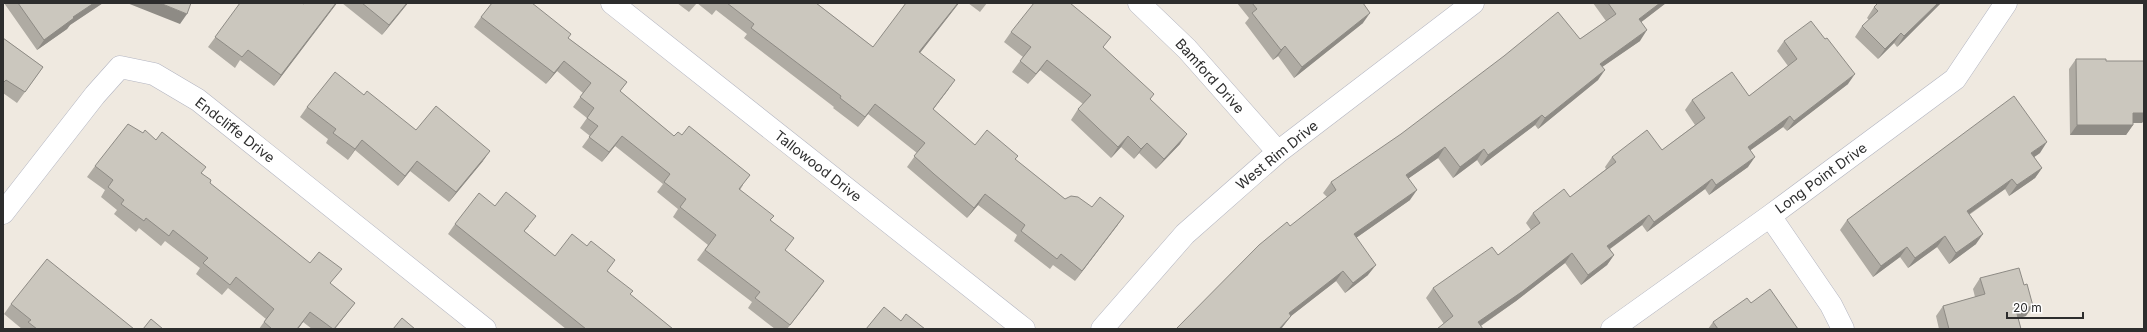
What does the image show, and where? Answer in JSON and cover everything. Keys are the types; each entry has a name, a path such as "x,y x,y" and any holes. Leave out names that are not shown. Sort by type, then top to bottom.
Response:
{"street":[{"name":"Tallowood Drive","path":"612,3 1024,329"},
{"name":"Bamford Drive","path":"1140,3 1187,49 1278,152"},
{"name":"West Rim Drive","path":"1102,329 1185,234 1278,152 1473,3"},
{"name":"Long Point Drive","path":"1612,329 1770,216 1955,79 2006,3"},
{"name":"Endcliffe Drive","path":"3,213 95,95 120,68 154,74 198,100 485,329"},
{"path":"1770,216 1830,305 1843,329"}],"building":[{"path":"18,3 94,3 73,17 74,18 44,40"},
{"path":"160,3 191,3 187,14"},
{"path":"240,3 336,3 281,75 248,50 242,57 215,37"},
{"path":"362,3 407,3 389,25"},
{"path":"492,3 532,3 571,34 568,38 627,82 620,91 674,136 678,132 682,135 689,126 750,175 739,189 774,216 770,220 794,238 785,250 824,281 790,325 755,298 760,292 705,250 716,235 680,207 686,199 664,182 670,174 622,136 609,152 589,137 598,126 587,118 594,108 580,97 591,83 564,61 554,73 481,17"},
{"path":"727,3 816,3 873,47 906,3 958,3 919,52 955,80 933,109 975,145 987,130 1018,156 1015,159 1065,199 1071,196 1078,197 1092,207 1100,197 1124,216 1082,271 1061,254 1057,259 1021,231 1025,225 985,194 974,208 934,174 914,156 925,143 875,104 865,117 840,98 841,96 751,28 754,24"},
{"path":"1034,3 1070,3 1111,37 1103,47 1154,94 1150,99 1187,134 1164,159 1147,143 1141,149 1128,136 1118,147 1078,109 1091,95 1047,60 1036,74 1020,61 1031,47 1011,32"},
{"path":"1252,3 1363,3 1370,13 1302,67 1285,46 1281,50 1252,13 1257,9"},
{"path":"1608,3 1660,3 1639,19 1647,30 1600,64 1605,70 1545,118 1542,115 1488,155 1484,149 1460,167 1445,147 1406,175 1417,190 1354,234 1376,265 1353,283 1343,271 1289,313 1291,316 1279,329 1176,329 1259,245 1287,222 1290,226 1336,190 1331,182 1401,134 1504,56 1558,12 1580,39 1616,14"},
{"path":"1878,3 1938,3 1904,36 1901,33 1885,49 1862,26 1878,11 1874,7"},
{"path":"1811,21 1825,39 1827,38 1855,74 1794,121 1790,116 1748,147 1755,157 1716,185 1712,179 1654,222 1649,215 1607,246 1614,255 1588,275 1572,253 1523,291 1478,322 1483,329 1437,329 1453,316 1433,288 1492,247 1498,255 1540,223 1533,213 1564,189 1570,197 1616,162 1612,157 1647,130 1662,150 1705,118 1692,100 1732,72 1749,96 1797,59 1784,41"},
{"path":"3,38 43,67 25,92 6,80 3,83"},
{"path":"2076,59 2144,61 2144,113 2133,113 2133,125 2077,125"},
{"path":"335,72 364,95 367,91 416,130 436,106 490,151 456,192 417,161 405,176 362,140 355,149 333,133 336,129 307,107"},
{"path":"2014,96 2047,142 2031,153 2042,168 2017,185 2012,179 1967,211 1983,234 1956,253 1945,236 1915,258 1907,247 1881,266 1847,220"},
{"path":"128,124 143,133 145,130 156,140 162,132 206,167 201,173 211,180 210,183 310,263 319,252 342,269 330,283 355,303 334,329 310,312 297,329 272,329 264,322 274,309 236,277 230,285 203,263 208,258 173,230 169,236 146,218 144,221 121,204 124,200 108,187 113,180 95,166"},
{"path":"506,192 536,216 524,231 555,256 572,234 587,246 591,241 615,260 607,271 633,291 630,294 673,329 586,329 455,224 479,193 495,206"},
{"path":"47,259 134,329 37,329 28,322 31,320 11,304"},
{"path":"2019,268 2024,285 2027,284 2033,306 2016,310 2021,329 1949,329 1943,306 1985,294 1980,278"},
{"path":"1770,289 1798,329 1718,329 1713,322 1747,298 1751,303"},
{"path":"884,307 901,321 906,314 925,329 866,329"},
{"path":"402,318 415,329 393,329"},
{"path":"151,319 163,329 143,329"}]}
